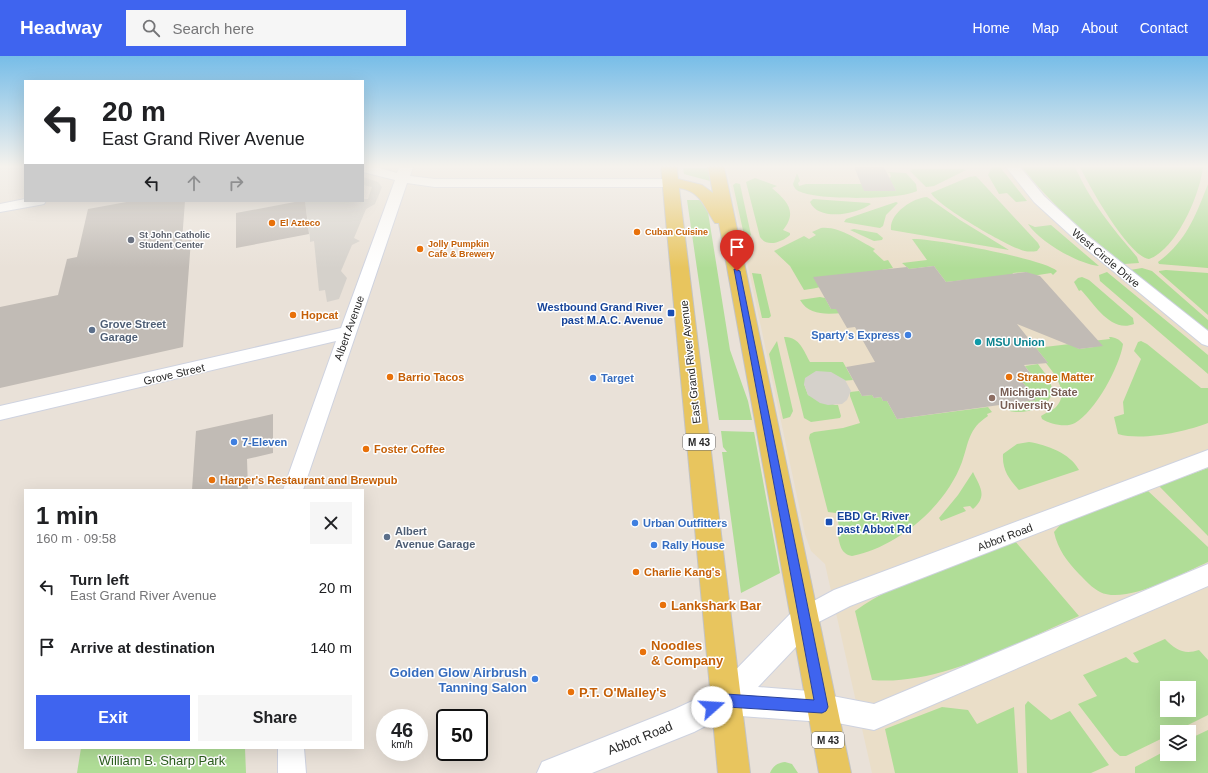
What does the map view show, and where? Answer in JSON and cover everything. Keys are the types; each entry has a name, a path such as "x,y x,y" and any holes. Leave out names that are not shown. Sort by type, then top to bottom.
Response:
{"main road":[{"name":"East Grand River Avenue","path":"673,200 726,700"},
{"path":"712,200 715,204 731,240"},
{"name":"M 43","path":"723,200 835,773"},
{"path":"726,700 804,618"},
{"name":"M 43","path":"726,700 734,773"},
{"path":"726,700 822,707"},
{"name":"Abbot Road","path":"553,773 683,721 726,700"}],"street":[{"name":"Albert Avenue","path":"293,489 394,200"},
{"name":"West Circle Drive","path":"1041,200 1084,240 1208,340"},
{"path":"0,208 33,202"},
{"name":"Grove Street","path":"0,413 347,333"},
{"name":"Abbot Road","path":"804,618 842,598 1208,458"},
{"path":"822,707 874,717 1208,575"},
{"path":"291,749 292,773"}],"shaded area":[{"path":"364,200 376,200 375,204 366,209 354,238 360,241 352,245 341,271 347,278 339,299 327,302 325,290 319,291 314,241 310,242 305,202 364,202"},
{"name":"Michigan State University","path":"734,200 1208,200 1208,773 872,773 825,564 811,551 805,534"},
{"path":"816,371 831,372 845,380 851,391 847,400 842,404 828,405 820,403 808,395 804,384 805,378"}],"green space":[{"path":"687,200 704,200 707,206 730,350 748,401 752,420 719,420"},
{"path":"736,200 744,200 751,235 748,237 744,235"},
{"path":"751,200 784,200 789,207 790,218 783,230 790,233 790,235 775,243 767,242 760,237"},
{"path":"812,200 833,200 871,204 857,211 830,214 821,212 810,202"},
{"path":"914,200 932,200 960,220 1009,250 891,230 891,224 894,218 908,204"},
{"path":"938,200 999,200 1040,247 1037,251 1030,252 1011,246 972,224"},
{"path":"1014,200 1027,201 1016,202"},
{"path":"1051,200 1094,200 1137,257 1139,263 1124,264 1096,242"},
{"path":"1099,200 1194,200 1178,233 1159,253 1149,259 1141,255 1131,246 1110,219"},
{"path":"1201,200 1208,200 1208,268 1159,264 1158,262 1176,246 1183,237"},
{"path":"896,202 898,203 886,215 883,226 880,228 844,222 846,219"},
{"path":"1028,224 1035,227 1051,225 1099,266 1070,257 1041,238"},
{"path":"821,228 835,229 856,238 875,249 873,251 884,261 888,260 893,268 826,286 804,290 790,266 774,251 804,236 809,239 816,235 812,232"},
{"path":"854,229 877,233 883,238 882,240 874,241 850,230"},
{"path":"912,239 942,242 1011,255 1048,266 1057,271 1053,275 1051,273 1032,276 1026,272 1013,273 1012,275 946,282 934,266 909,269 902,263 927,260"},
{"path":"1142,268 1152,271 1208,320 1208,331 1130,270"},
{"path":"1166,270 1208,273 1208,315 1159,272"},
{"path":"1107,272 1208,355 1208,374 1100,281 1099,275"},
{"path":"752,273 761,274 771,316 769,318 762,318"},
{"path":"1082,277 1089,280 1133,318 1134,324 1126,326 1118,325 1104,316 1081,290 1079,291 1074,282 1078,278"},
{"path":"820,297 825,298 831,309 840,308 843,313 819,313 808,309 800,300"},
{"path":"784,337 794,339 803,349 810,362 843,362 853,380 804,384 808,395 838,405 841,416 840,418 811,422 804,418"},
{"path":"1109,337 1117,339 1123,344 1121,353 1112,376 1091,409 1075,423 1067,425 1058,425 1042,419 1041,416 1055,408 1059,403 1061,391 1057,379 1046,363 1048,363 1036,348 1070,344 1079,349 1094,347 1095,344 1092,341 1110,339"},
{"path":"777,341 793,411 790,417 783,419 769,354"},
{"path":"1141,341 1147,344 1201,388 1208,388 1208,423 1188,430 1151,436 1128,436 1118,434 1114,417 1124,414 1123,402 1141,359 1134,351 1138,342"},
{"path":"1038,364 1050,382 1052,389 1048,401 1030,411 1010,411 1007,404 1036,400 1018,376 1031,374 1025,366"},
{"path":"859,391 862,396 872,395 874,398 881,397 883,401 887,401 897,419 988,407 992,412 987,414 988,416 976,426 970,436 962,462 955,478 945,494 932,509 903,534 886,544 852,556 845,553 840,546 838,536 841,535 836,513 828,512 809,438 810,434 814,432 843,428 860,423 850,396 850,392"},
{"path":"721,431 754,432 780,573 741,593 722,452 727,452 723,447"},
{"path":"1029,442 1043,445 1064,454 1079,470 1019,490 1005,470 1003,454 1017,444"},
{"path":"1208,468 1208,536 1159,486"},
{"path":"973,472 981,491 978,504 973,509 970,506 963,507 966,511 941,521 939,518 958,495"},
{"path":"1148,491 1208,547 1208,562 1170,580 1139,591 1111,595 1100,592 1086,581 1067,560 1058,544 1054,532 1061,524"},
{"path":"1015,541 1079,616 1005,649 951,669 924,676 898,680 872,680 855,611 873,599 912,579"},
{"path":"1165,639 1177,649 1185,652 1199,650 1208,660 1208,715 1188,725 1160,725 1160,739 1126,756 1120,756 1114,751 1078,704 1097,696 1083,675 1126,657 1132,662 1139,662 1133,653"},
{"path":"1028,701 1051,720 1070,711 1109,765 1091,773 1027,773 1025,705"},
{"path":"942,707 968,710 977,724 1014,707 1018,773 895,773 885,729"},
{"path":"1208,730 1208,773 1135,773 1135,767 1160,754 1160,761 1196,761 1196,736"},
{"name":"William B. Sharp Park","path":"81,749 245,749 246,773 77,773"},
{"path":"785,762 792,764 798,773 770,773 772,768 776,765"}],"building":[{"name":"Grove Street Garage","path":"126,202 185,202 182,241 191,240 183,347 0,388 0,307 58,295 67,259 77,257 88,209"},
{"name":"El Azteco","path":"295,202 305,202 309,234 236,248 236,213"},
{"name":"MSU Union","path":"934,266 946,282 1026,272 1040,276 1103,346 1079,349 1017,324 1048,363 1024,365 1031,374 1018,376 1036,400 897,419 887,401 883,401 881,397 874,398 872,395 862,396 846,367 875,362 855,327 847,328 836,309 831,309 813,277 907,267 909,269"},
{"name":"7-Eleven","path":"273,414 273,453 247,459 248,489 192,489 196,431"}],"place":[{"name":"El Azteco","path":"272,223"},
{"name":"Cuban Cuisine","path":"637,232"},
{"name":"St John Catholic Student Center","path":"131,240"},
{"name":"Jolly Pumpkin Cafe & Brewery","path":"420,249"},
{"name":"Westbound Grand River past M.A.C. Avenue","path":"671,313"},
{"name":"Hopcat","path":"293,315"},
{"name":"Grove Street Garage","path":"92,330"},
{"name":"Sparty's Express","path":"908,335"},
{"name":"MSU Union","path":"978,342"},
{"name":"Barrio Tacos","path":"390,377"},
{"name":"Strange Matter","path":"1009,377"},
{"name":"Target","path":"593,378"},
{"name":"Michigan State University","path":"992,398"},
{"name":"7-Eleven","path":"234,442"},
{"name":"Foster Coffee","path":"366,449"},
{"name":"Harper's Restaurant and Brewpub","path":"212,480"},
{"name":"EBD Gr. River past Abbot Rd","path":"829,522"},
{"name":"Urban Outfitters","path":"635,523"},
{"name":"Albert Avenue Garage","path":"387,537"},
{"name":"Rally House","path":"654,545"},
{"name":"Charlie Kang's","path":"636,572"},
{"name":"Lankshark Bar","path":"663,605"},
{"name":"Noodles & Company","path":"643,652"},
{"name":"Golden Glow Airbrush Tanning Salon","path":"535,679"},
{"name":"P.T. O'Malley's","path":"571,692"}],"route":[{"path":"712,707 726,700 822,707 766,427 737,271"}]}
